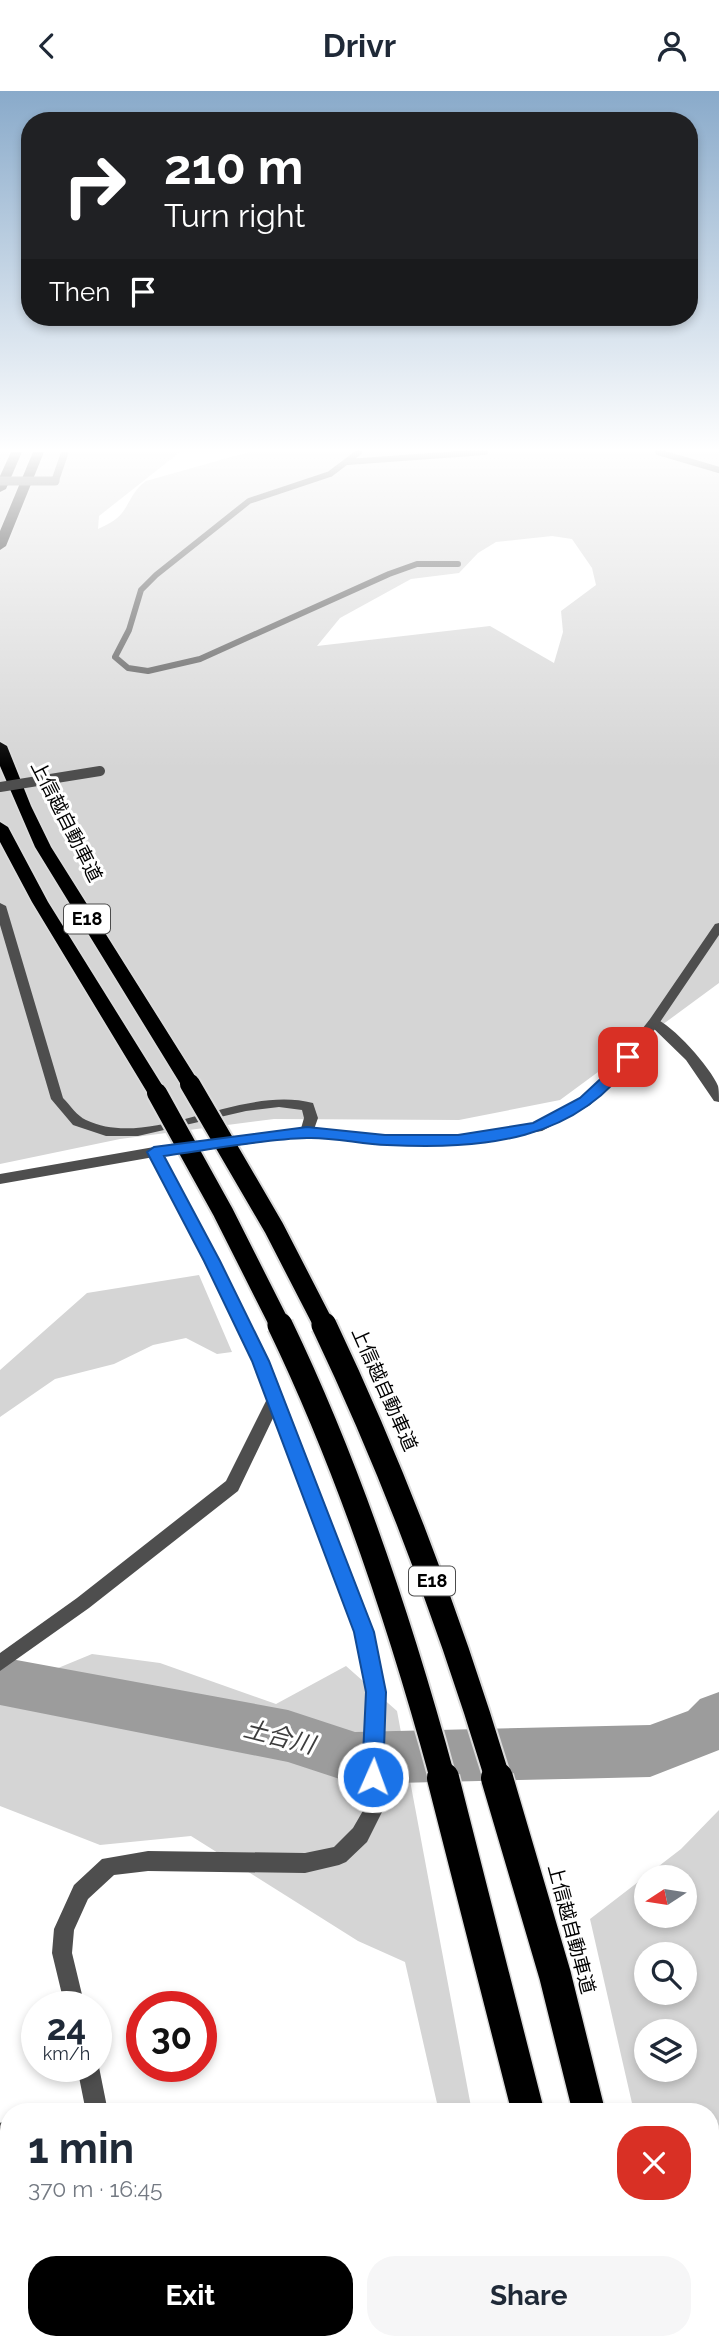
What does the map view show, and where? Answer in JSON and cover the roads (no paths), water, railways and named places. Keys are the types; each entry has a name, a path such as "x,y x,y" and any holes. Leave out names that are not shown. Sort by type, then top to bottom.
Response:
{"highway":[{"name":"上信越自動車道","path":"0,746 23,806 43,847 190,1084 278,1234 321,1318 406,1511 450,1630 493,1762 539,1916 587,2103"},
{"name":"E18","path":"0,827 40,902 157,1093 239,1242 320,1415 362,1524 444,1774 485,1931 525,2103"}],"street":[{"path":"0,787 100,771"},
{"path":"0,906 57,1099 65,1113 78,1124 106,1133 134,1132 291,1100 308,1106 312,1118 307,1132"},
{"path":"0,1179 154,1152 307,1132 385,1140 458,1140 537,1128 585,1102 614,1075 654,1022 719,926"},
{"path":"654,1022 687,1051 703,1070 719,1098"},
{"path":"71,1991 62,1953 64,1929 81,1892 110,1866 148,1861 305,1863 339,1855 360,1835 373,1810 376,1692 364,1632 261,1361 154,1152"},
{"path":"0,1663 83,1603 232,1486 275,1399"},
{"path":"89,2082 90,2103"}],"lane":[{"path":"178,557 141,590 129,630 114,657 119,664 130,669 148,671 204,658 398,571 417,564 458,564"}],"waterway":[{"name":"土合川","path":"0,1681 288,1736 355,1758 650,1751 707,1729 719,1717"}]}
